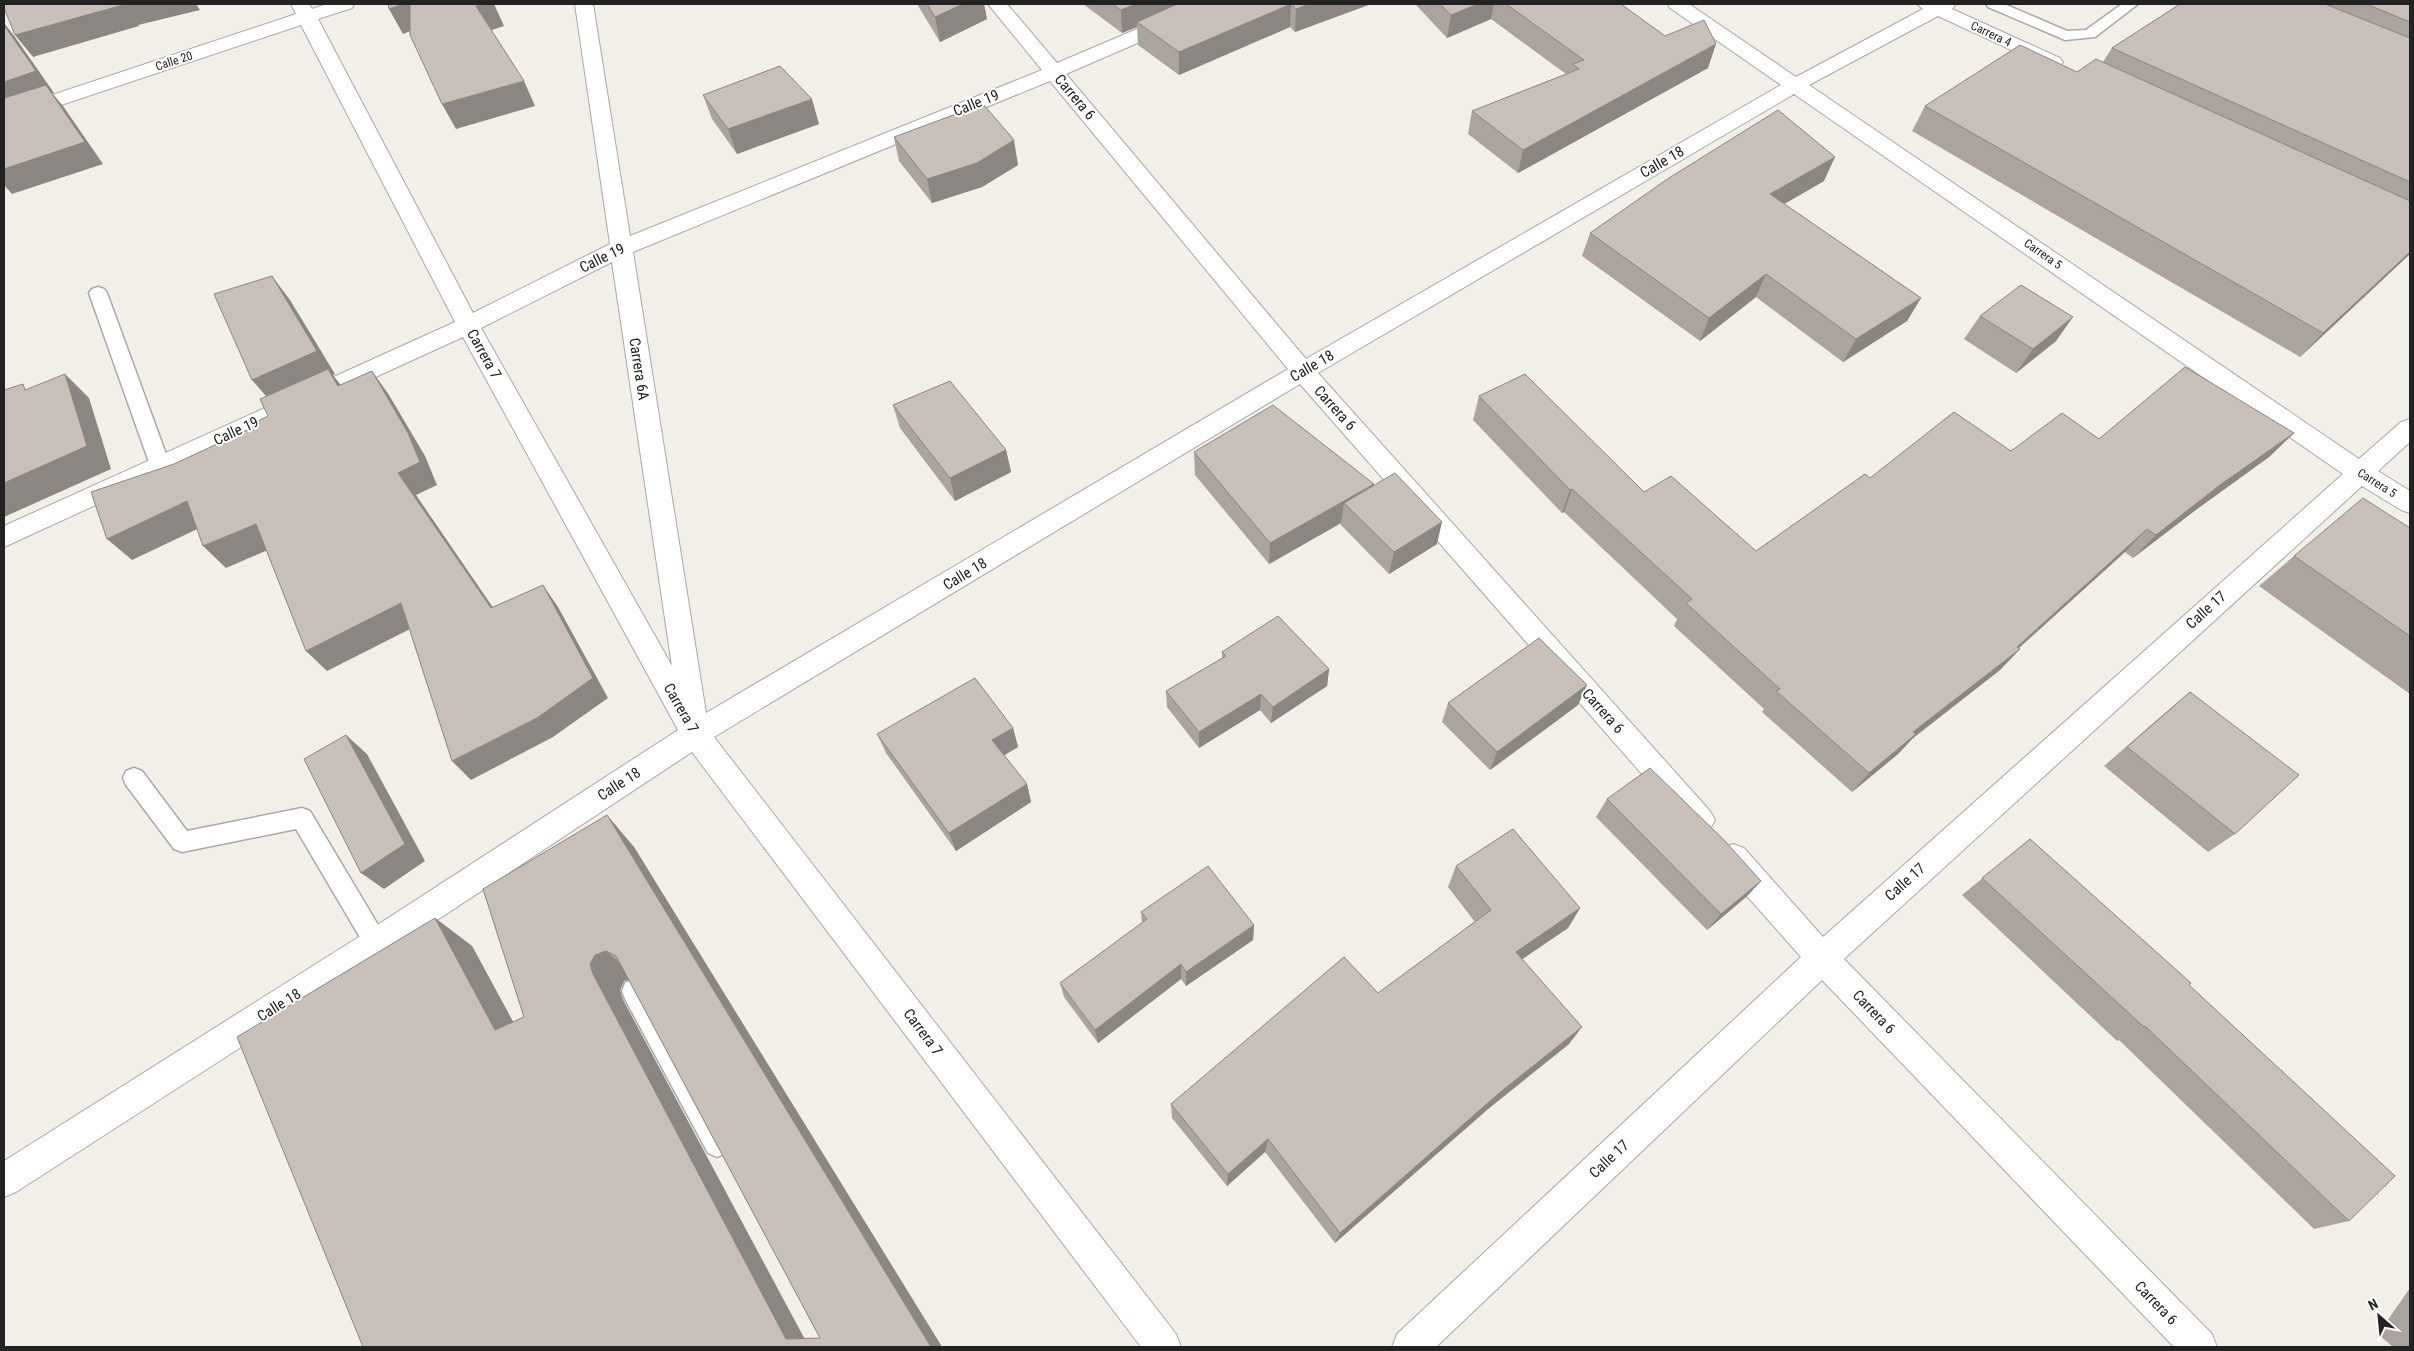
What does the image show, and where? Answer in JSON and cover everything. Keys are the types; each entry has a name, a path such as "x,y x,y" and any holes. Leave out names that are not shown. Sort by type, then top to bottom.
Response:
{"street":[{"name":"Calle 20","path":"4,118 304,10 345,4"},
{"name":"Carrera 6A","path":"584,4 695,734"},
{"name":"Carrera 6","path":"996,4 1303,372 1822,958 2199,1347"},
{"name":"Calle 19","path":"4,537 468,325 621,248 1054,72 1211,4"},
{"name":"Carrera 5","path":"1677,4 1797,84 2359,472 2410,503"},
{"name":"Calle 18","path":"4,1180 376,943 695,734 1303,372 1797,84 1937,6"},
{"name":"Carrera 4","path":"1937,6 2072,71"},
{"name":"Carrera 7","path":"304,10 468,325 695,734 1163,1347"},
{"name":"Calle 17","path":"1410,1347 1822,958 2410,428"}],"lane":[{"path":"1993,4 2065,36 2090,34 2131,4"},
{"path":"98,293 160,465"},
{"path":"134,778 182,842 302,818 376,943"},
{"path":"634,991 728,1165"}],"building":[{"path":"4,4 123,4 123,5 15,35"},
{"path":"388,4 403,4 389,9"},
{"path":"410,4 484,4 476,6 524,81 442,104 410,35"},
{"path":"927,4 963,4 935,17"},
{"path":"1112,4 1136,4 1121,10"},
{"path":"1177,4 1291,4 1179,52 1137,22"},
{"path":"1291,4 1310,4 1296,9"},
{"path":"1440,4 1478,4 1451,15"},
{"path":"1506,4 1621,4 1665,36 1704,20 1716,44 1523,150 1472,111 1579,69 1573,64 1584,60"},
{"path":"2180,4 2325,4 2410,38 2410,182 2112,48"},
{"path":"2366,4 2410,4 2410,22"},
{"path":"4,25 36,71 4,82"},
{"path":"2020,45 2077,72 2096,59 2410,201 2410,252 2323,333 1925,106"},
{"path":"780,66 812,99 728,129 703,95"},
{"path":"46,85 85,142 4,169 4,98"},
{"path":"983,104 1014,140 977,163 927,179 894,137"},
{"path":"1778,110 1835,157 1770,194 1921,298 1856,339 1766,274 1709,318 1590,233 1669,178"},
{"path":"272,276 317,351 252,380 214,294"},
{"path":"2021,285 2073,317 2033,349 1980,316"},
{"path":"2185,367 2294,433 2220,485 2156,535 2147,529 2017,647 2020,649 1913,732 1916,734 1869,773 1776,691 1780,689 1686,603 1692,599 1572,489 1570,490 1479,396 1525,374 1644,492 1671,476 1756,551 1865,474 1870,478 1954,412 2011,451 2062,413 2099,439"},
{"path":"328,369 338,386 372,371 408,433 420,462 398,473 491,608 543,585 593,678 537,718 452,761 401,603 306,651 256,524 203,546 187,501 107,539 91,492 174,464 260,424 258,421 268,416 260,399"},
{"path":"65,374 87,446 4,483 4,390 23,384 25,390"},
{"path":"950,381 1006,450 950,478 893,405"},
{"path":"1273,405 1374,484 1270,543 1194,452"},
{"path":"1395,473 1442,522 1394,552 1344,503"},
{"path":"2363,498 2410,528 2410,636 2294,556"},
{"path":"1278,616 1329,669 1273,707 1261,694 1199,732 1166,691 1226,656 1222,652"},
{"path":"1539,638 1587,685 1497,752 1448,703"},
{"path":"975,678 1013,728 992,740 1027,784 949,833 877,734"},
{"path":"2190,692 2299,775 2235,834 2127,747"},
{"path":"346,735 405,844 361,873 304,759"},
{"path":"1650,768 1724,840 1761,881 1721,914 1607,799"},
{"path":"607,815 931,1347 363,1347 237,1037 435,918 495,1030 524,1017 483,889","holes":["606,951 616,956 820,1338 786,1339 593,974 590,964 595,955"]},
{"path":"1513,829 1580,908 1516,952 1582,1027 1498,1094 1340,1233 1268,1139 1228,1174 1171,1104 1344,957 1378,993 1491,910 1456,866"},
{"path":"2030,839 2191,983 2189,985 2395,1176 2349,1221 2145,1026 1982,878"},
{"path":"1208,866 1254,925 1186,972 1181,964 1095,1030 1060,983 1147,919 1141,912"}]}
